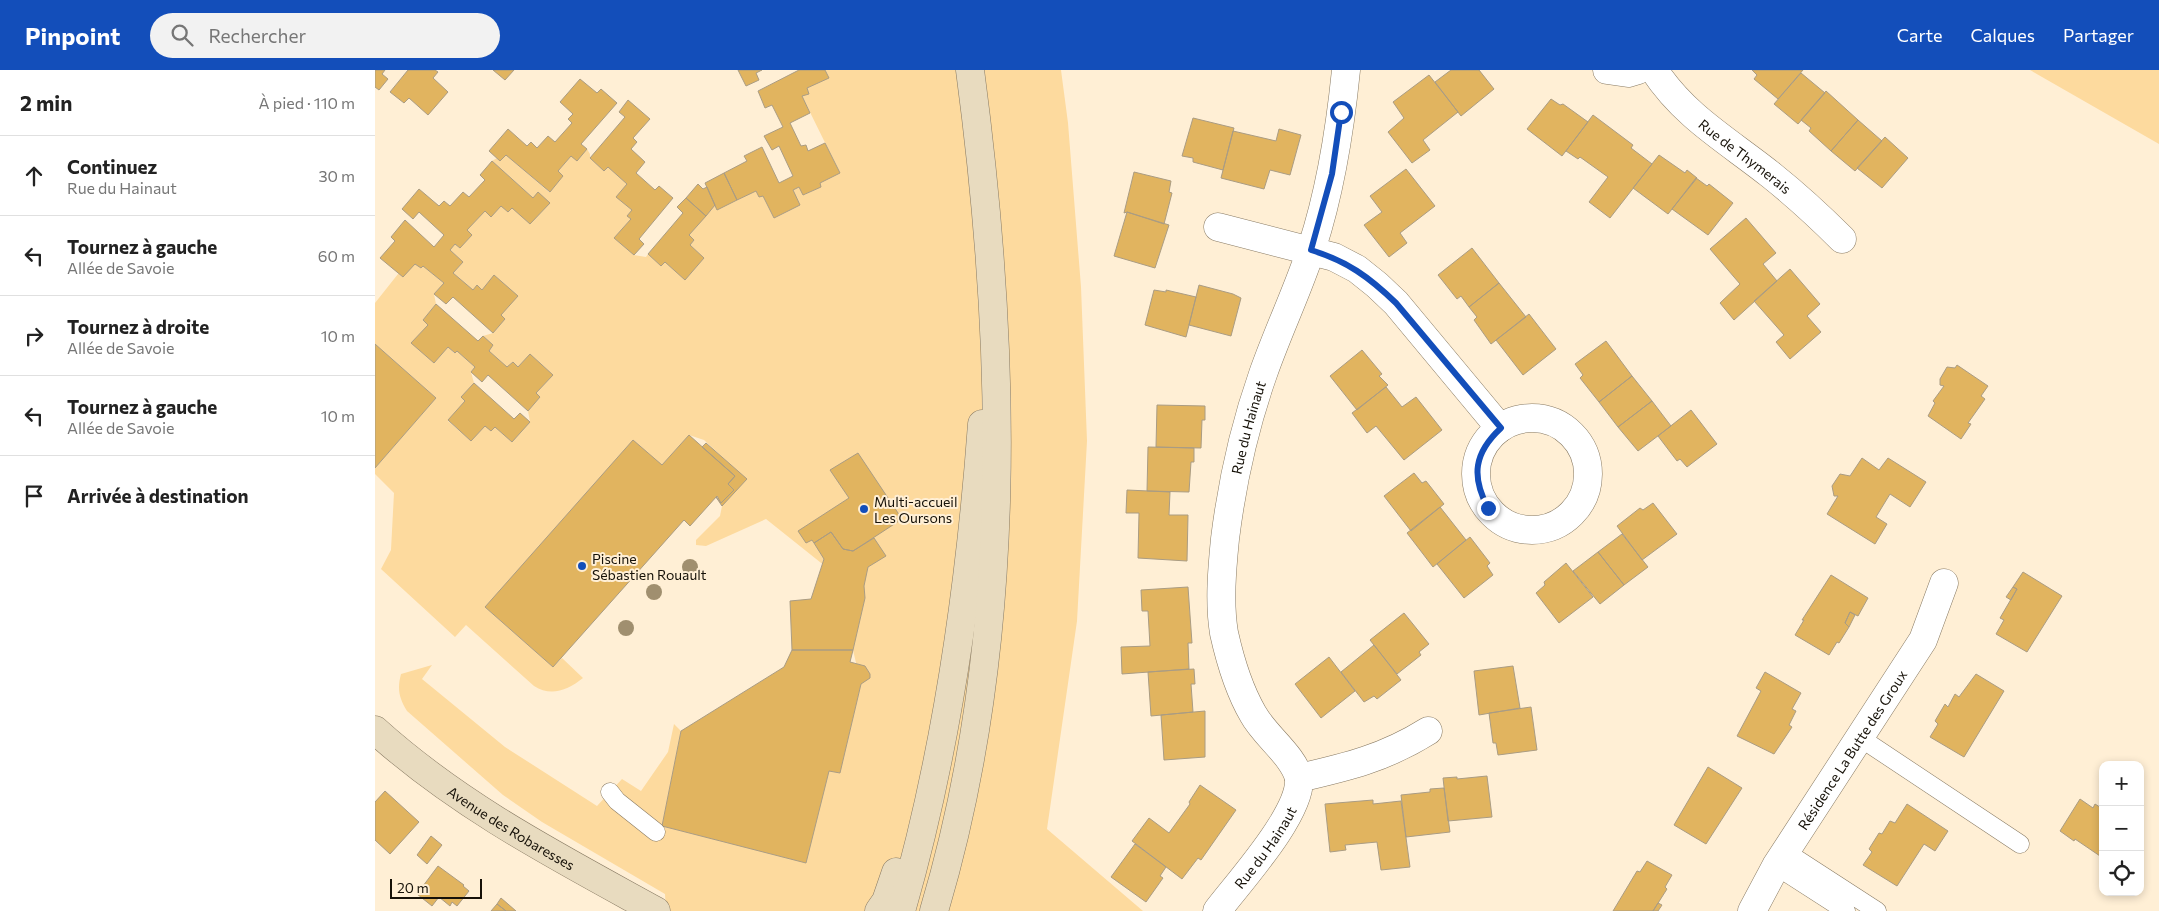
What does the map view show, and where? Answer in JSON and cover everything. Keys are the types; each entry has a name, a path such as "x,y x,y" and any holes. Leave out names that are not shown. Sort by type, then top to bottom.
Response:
{"main road":[{"path":"934,911 963,792 980,701 988,622 998,458 991,290 978,131 970,70"},
{"path":"901,911 919,849 944,734 959,636 973,514 991,290"},
{"path":"879,911 886,901 898,864 933,725 973,514"},
{"name":"Avenue des Robaresses","path":"375,730 426,773 481,812 541,848 656,911"}],"street":[{"name":"Rue du Hainaut","path":"1217,911 1276,834 1300,788 1297,770 1272,741 1253,714 1234,671 1224,632 1222,599 1225,539 1238,460 1264,373 1311,250 1332,174 1346,70"},
{"path":"1607,70 1628,73 1638,70"},
{"name":"Rue de Thymerais","path":"1653,70 1675,99 1693,116 1790,190 1842,239"},
{"path":"1218,227 1334,257 1377,284 1396,303 1501,428"},
{"path":"1535,418 1553,422 1569,432 1580,445 1587,462 1588,480 1583,499 1571,515 1555,525 1537,530 1517,528 1501,520 1488,508 1479,492 1476,474 1479,457 1487,440 1501,428 1517,420 1535,418"},
{"name":"Résidence La Butte des Groux","path":"1752,911 1781,859 1923,640 1944,583"},
{"path":"1299,778 1371,760 1402,747 1428,732"}],"lane":[{"path":"1859,737 2021,844"},
{"path":"610,792 617,801 655,832"},
{"path":"1781,859 1846,911"},
{"path":"1781,859 1877,911"}],"shaded area":[{"path":"825,70 1061,70 1068,123 1081,287 1087,441 1077,621 1047,829 1143,911 666,911 665,894 542,822 503,795 407,711 402,702 399,693 401,674 432,665 422,679 505,747 597,806 622,779 641,791 668,752 674,724 681,731 662,826 806,863 829,771 840,773 861,684 853,650 865,598 766,519 706,546 696,545 696,540 720,516 722,506 746,479 704,440 689,435 662,465 485,607 553,667 562,658 583,678 559,691 547,691 534,686 466,625 455,637 381,569 391,550 394,493 375,474 375,468 436,398 375,344 375,303 398,274 415,264 421,268 423,266 444,283 434,294 436,304 423,320 428,325 412,343 434,363 448,347 454,353 457,351 475,367 471,372 474,383 461,397 465,401 448,421 471,441 485,426 495,427 512,442 530,422 528,411 540,397 536,393 553,375 530,354 518,367 513,362 507,367 489,351 493,345 483,336 493,333 504,320 501,315 517,296 495,276 482,290 477,286 473,290 453,273 463,262 450,250 455,244 460,248 472,235 467,230 485,211 491,217 501,206 508,212 512,208 530,224 550,203 533,198 492,161 497,158 500,161 506,155 549,192 563,176 558,171 571,156 587,149 590,158 603,170 608,167 627,184 617,197 632,210 627,216 631,219 614,238 634,255 646,257 648,254 661,266 665,262 685,280 704,258 690,245 694,240 689,235 715,205 718,209 756,191 759,197 763,196 774,218 800,205 793,190 799,187 804,195 821,187 820,183 840,173 802,96 809,94 807,88 828,78"},
{"path":"2030,70 2159,70 2159,144"}],"building":[{"path":"375,70 385,70 382,74 388,79 379,90 375,87"},
{"path":"408,70 435,70 438,72 433,78 448,92 428,115 409,98 404,103 390,92"},
{"path":"493,70 514,70 505,80"},
{"path":"738,70 762,70 756,73 759,80 746,86"},
{"path":"799,70 825,70 829,78 807,88 809,94 802,96 810,113 790,123 801,146 806,145 808,151 825,143 840,173 820,183 821,187 803,195 799,187 793,190 800,205 774,218 763,196 759,197 756,191 737,200 724,173 747,161 744,156 762,147 779,183 793,176 779,146 772,150 764,136 783,127 772,105 765,108 758,91"},
{"path":"1451,70 1479,70 1494,89 1461,116 1435,82"},
{"path":"1752,70 1803,70 1778,99 1754,79 1757,75"},
{"path":"1801,73 1825,93 1798,124 1774,104"},
{"path":"1429,75 1458,112 1423,140 1430,150 1412,163 1388,132 1404,118 1393,102"},
{"path":"580,79 597,93 601,89 617,103 581,144 587,149 577,161 571,156 558,171 563,176 550,192 506,155 500,161 489,151 508,129 527,146 531,142 537,148 548,136 555,142 572,123 568,119 573,114 560,102"},
{"path":"1826,91 1858,120 1831,151 1809,131 1811,128 1801,120"},
{"path":"1551,99 1560,105 1563,104 1588,122 1562,156 1527,129"},
{"path":"628,100 650,119 633,138 637,142 631,149 645,162 636,173 655,190 659,186 673,198 639,239 644,244 634,255 614,238 631,219 627,216 632,210 616,197 627,184 608,167 604,171 590,158 625,117 619,112"},
{"path":"1593,115 1633,145 1631,148 1652,164 1610,218 1589,202 1608,177 1580,157 1578,159 1566,151"},
{"path":"1193,118 1234,128 1223,170 1193,162 1193,158 1182,156"},
{"path":"1858,120 1882,141 1855,171 1831,151"},
{"path":"1279,129 1301,135 1290,175 1270,170 1264,189 1221,178 1233,131 1276,141"},
{"path":"1885,137 1908,158 1882,188 1857,168"},
{"path":"1659,155 1685,173 1687,170 1697,178 1668,214 1633,188"},
{"path":"492,161 533,198 538,192 550,203 530,224 512,208 508,212 501,206 491,217 485,211 467,230 472,235 460,248 455,244 450,250 463,262 453,273 473,290 477,285 482,290 494,275 518,296 501,315 505,319 493,333 453,297 446,304 434,294 444,283 423,266 421,268 415,264 403,277 380,258 395,241 391,237 405,220 434,247 444,235 419,212 413,219 402,209 419,189 439,206 444,201 450,206 463,192 469,197 485,180 480,175"},
{"path":"1406,169 1435,206 1400,233 1407,243 1389,257 1364,225 1382,212 1370,196"},
{"path":"1134,172 1171,181 1169,192 1172,193 1164,224 1127,212 1124,213"},
{"path":"724,173 737,200 717,210 705,183"},
{"path":"1696,178 1707,186 1709,184 1733,203 1708,235 1672,209"},
{"path":"698,184 703,189 707,187 715,205 706,216 686,198"},
{"path":"686,198 706,216 689,235 694,240 690,245 704,258 685,280 665,262 661,266 648,254 683,213 677,207"},
{"path":"1127,212 1169,225 1155,268 1114,256"},
{"path":"1746,218 1776,253 1763,264 1777,281 1734,320 1720,303 1740,284 1710,249"},
{"path":"1472,248 1499,283 1469,307 1461,296 1457,299 1438,275"},
{"path":"1790,269 1820,304 1807,316 1821,332 1790,359 1776,342 1784,335 1754,301"},
{"path":"1499,283 1526,317 1491,344 1474,320 1477,317 1469,307"},
{"path":"1199,285 1241,298 1231,336 1189,325"},
{"path":"1154,290 1166,292 1166,290 1196,297 1186,337 1145,325"},
{"path":"436,304 478,341 483,336 493,345 489,351 507,367 513,362 518,367 530,354 553,375 536,393 540,397 528,411 488,375 482,382 471,372 475,367 457,351 455,353 448,347 434,363 411,343 428,325 423,320"},
{"path":"1529,314 1556,349 1523,375 1496,340"},
{"path":"1606,341 1632,376 1599,402 1580,378 1583,375 1575,364"},
{"path":"375,344 436,398 375,468"},
{"path":"1362,350 1382,374 1379,376 1388,385 1357,410 1330,376"},
{"path":"1957,365 1988,386 1981,396 1985,399 1968,423 1971,424 1961,439 1928,416 1935,403 1933,401 1944,386 1940,385 1940,379 1947,367 1955,368"},
{"path":"1632,376 1652,401 1618,427 1599,402"},
{"path":"474,383 514,419 520,413 530,422 512,442 495,427 491,431 485,426 471,441 448,420 465,401 461,397"},
{"path":"1386,387 1402,407 1416,397 1442,430 1404,460 1376,426 1367,433 1352,413"},
{"path":"1652,401 1671,426 1638,451 1618,427"},
{"path":"1157,405 1205,406 1205,420 1202,420 1201,448 1156,447"},
{"path":"1691,410 1717,444 1687,467 1680,459 1677,461 1658,436"},
{"name":"Piscine Sébastien Rouault","path":"689,435 735,476 728,484 734,490 721,503 717,496 690,526 684,520 553,667 485,607 633,440 662,465"},
{"path":"706,443 747,479 722,506 716,497 721,503 734,490 728,484 735,476 702,447"},
{"path":"1148,447 1194,448 1194,462 1191,462 1189,492 1147,491"},
{"name":"Multi-accueil Les Oursons","path":"858,453 902,519 853,551 843,549 831,532 814,543 812,540 806,543 798,531 849,498 830,470"},
{"path":"1862,458 1879,470 1888,458 1926,482 1910,507 1890,494 1876,517 1887,524 1875,544 1827,514 1838,496 1834,496 1832,486 1840,474 1850,476"},
{"path":"1414,473 1422,483 1426,481 1444,504 1411,531 1384,496"},
{"path":"1127,490 1170,492 1169,515 1188,515 1187,561 1138,558 1139,513 1126,513"},
{"path":"1653,503 1677,534 1642,560 1617,526 1640,508 1643,510"},
{"path":"1440,507 1466,540 1433,567 1407,533"},
{"path":"831,532 843,549 853,551 874,538 886,556 868,567 864,586 865,598 853,650 792,650 790,601 811,599 824,559 814,543"},
{"path":"1622,534 1648,567 1624,585 1598,552"},
{"path":"1470,537 1490,563 1487,566 1493,575 1464,598 1437,564"},
{"path":"1598,552 1624,585 1600,604 1573,571"},
{"path":"1566,563 1593,597 1559,623 1536,593 1545,585 1544,582"},
{"path":"2023,572 2062,596 2027,652 1996,634 2004,620 2000,618 2017,589 2013,587"},
{"path":"1831,575 1868,598 1858,616 1850,612 1845,623 1849,627 1829,655 1795,635 1804,620 1802,620"},
{"path":"1188,587 1192,643 1188,643 1189,669 1122,674 1121,647 1150,646 1148,611 1142,611 1141,590"},
{"path":"2013,587 2017,589 2011,600 2006,597"},
{"path":"1850,612 1855,615 1849,627 1845,623"},
{"path":"1404,613 1429,644 1419,652 1421,655 1397,674 1370,640"},
{"path":"1374,645 1401,680 1377,699 1374,696 1364,702 1341,672"},
{"path":"792,650 853,650 850,662 865,666 870,674 870,678 861,684 840,773 829,771 806,863 662,826 681,731 784,667"},
{"path":"1329,657 1355,691 1321,718 1295,684"},
{"path":"1513,666 1520,708 1479,715 1474,671"},
{"path":"1194,669 1195,684 1191,684 1193,712 1151,716 1148,672"},
{"path":"1765,672 1801,693 1792,709 1796,711 1789,725 1792,727 1774,754 1737,736 1761,691 1756,688"},
{"path":"1976,674 2004,691 1964,757 1930,737 1938,724 1935,721 1945,704 1948,707 1955,694 1959,697"},
{"path":"1531,707 1537,750 1498,755 1496,743 1493,743 1489,713"},
{"path":"1205,711 1205,757 1164,760 1161,715"},
{"path":"1708,767 1742,788 1706,844 1674,825"},
{"path":"1487,776 1492,817 1448,821 1443,778 1457,777 1457,779"},
{"path":"1200,785 1236,810 1201,860 1198,858 1182,879 1132,841 1149,818 1169,833 1190,804 1189,802"},
{"path":"1444,788 1450,832 1406,837 1401,795 1430,792 1430,789"},
{"path":"385,791 419,822 390,854 375,840 375,802"},
{"path":"2080,799 2093,808 2095,804 2099,806 2099,855 2060,831"},
{"path":"1373,800 1373,804 1401,801 1410,867 1381,870 1377,842 1345,845 1346,850 1330,852 1325,804"},
{"path":"1907,804 1948,831 1935,851 1924,844 1897,886 1863,865 1872,852 1869,849 1879,833 1882,834 1890,821 1895,823"},
{"path":"431,836 442,845 427,864 417,855"},
{"path":"1135,844 1166,867 1160,876 1163,878 1146,902 1111,877"},
{"path":"1647,861 1672,875 1665,887 1667,889 1653,911 1613,911 1637,871 1640,872"},
{"path":"438,866 464,885 469,891 457,906 452,902 450,906 439,897 432,906 417,894"},
{"path":"501,898 516,911 506,911 497,904"},
{"path":"1658,903 1662,905 1658,911 1653,911"},
{"path":"497,904 506,911 491,911"}],"place":[{"name":"Multi-accueil Les Oursons","path":"864,509"},
{"name":"Piscine Sébastien Rouault","path":"582,566"}],"route":[{"path":"1341,112 1332,174 1311,250 1334,257 1377,284 1396,303 1501,428 1487,440 1479,457 1476,474 1479,492 1488,508"}]}
